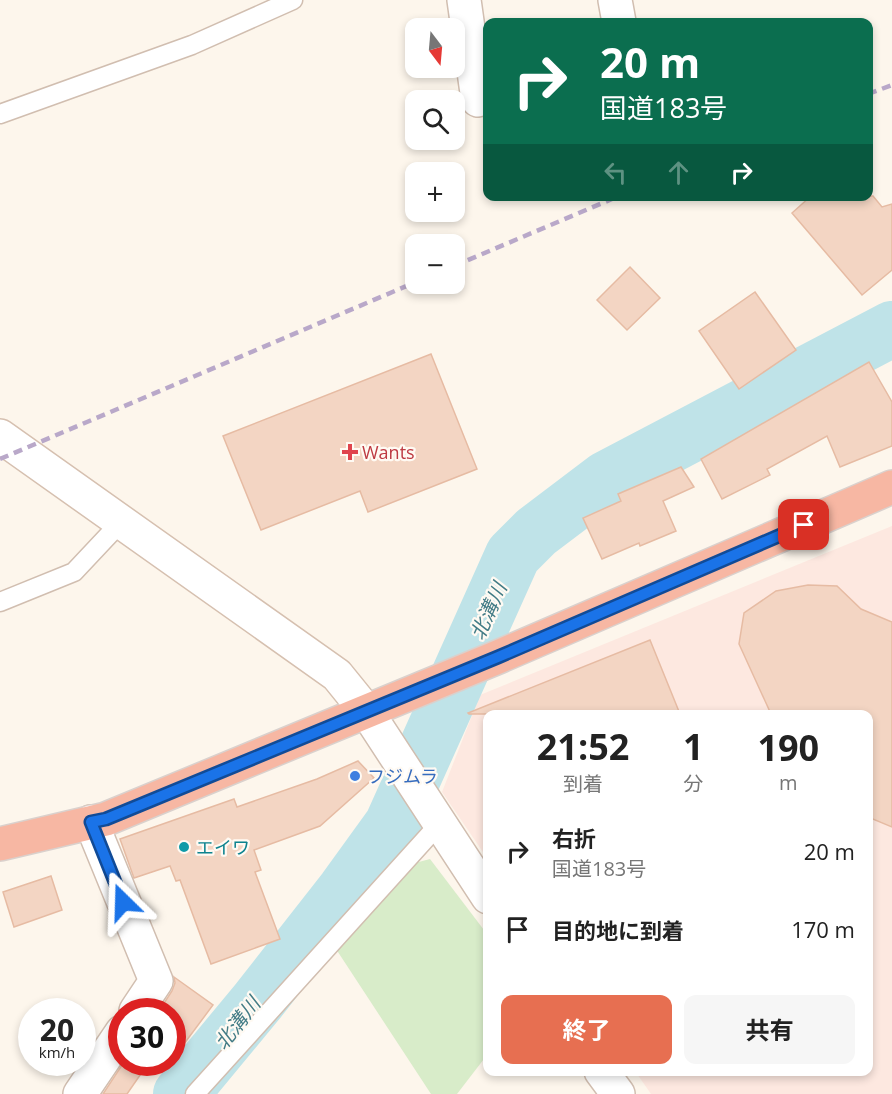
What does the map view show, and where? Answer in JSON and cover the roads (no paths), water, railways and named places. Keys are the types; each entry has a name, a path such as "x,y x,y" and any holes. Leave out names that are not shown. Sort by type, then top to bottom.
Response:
{"highway":[{"path":"0,844 106,819 498,657 892,487"}],"street":[{"path":"464,0 478,99"},
{"path":"615,0 618,18"},
{"path":"0,436 337,675 367,712 483,889"},
{"path":"91,822 156,981 145,998"},
{"path":"80,1094 108,1053"}],"lane":[{"path":"0,114 192,45 293,0"},
{"path":"0,602 74,573 121,522"},
{"path":"195,1094 434,815"}],"waterway":[{"name":"北溝川","path":"181,1094 258,1001 345,890 392,825 513,555 536,532 606,479 892,329"}],"railway":[{"path":"873,92 892,85"},
{"path":"465,261 607,201"},
{"path":"0,459 405,287"}],"place":[{"name":"Wants","path":"350,452"},
{"name":"フジムラ","path":"355,776"},
{"name":"エイワ","path":"184,847"}]}
